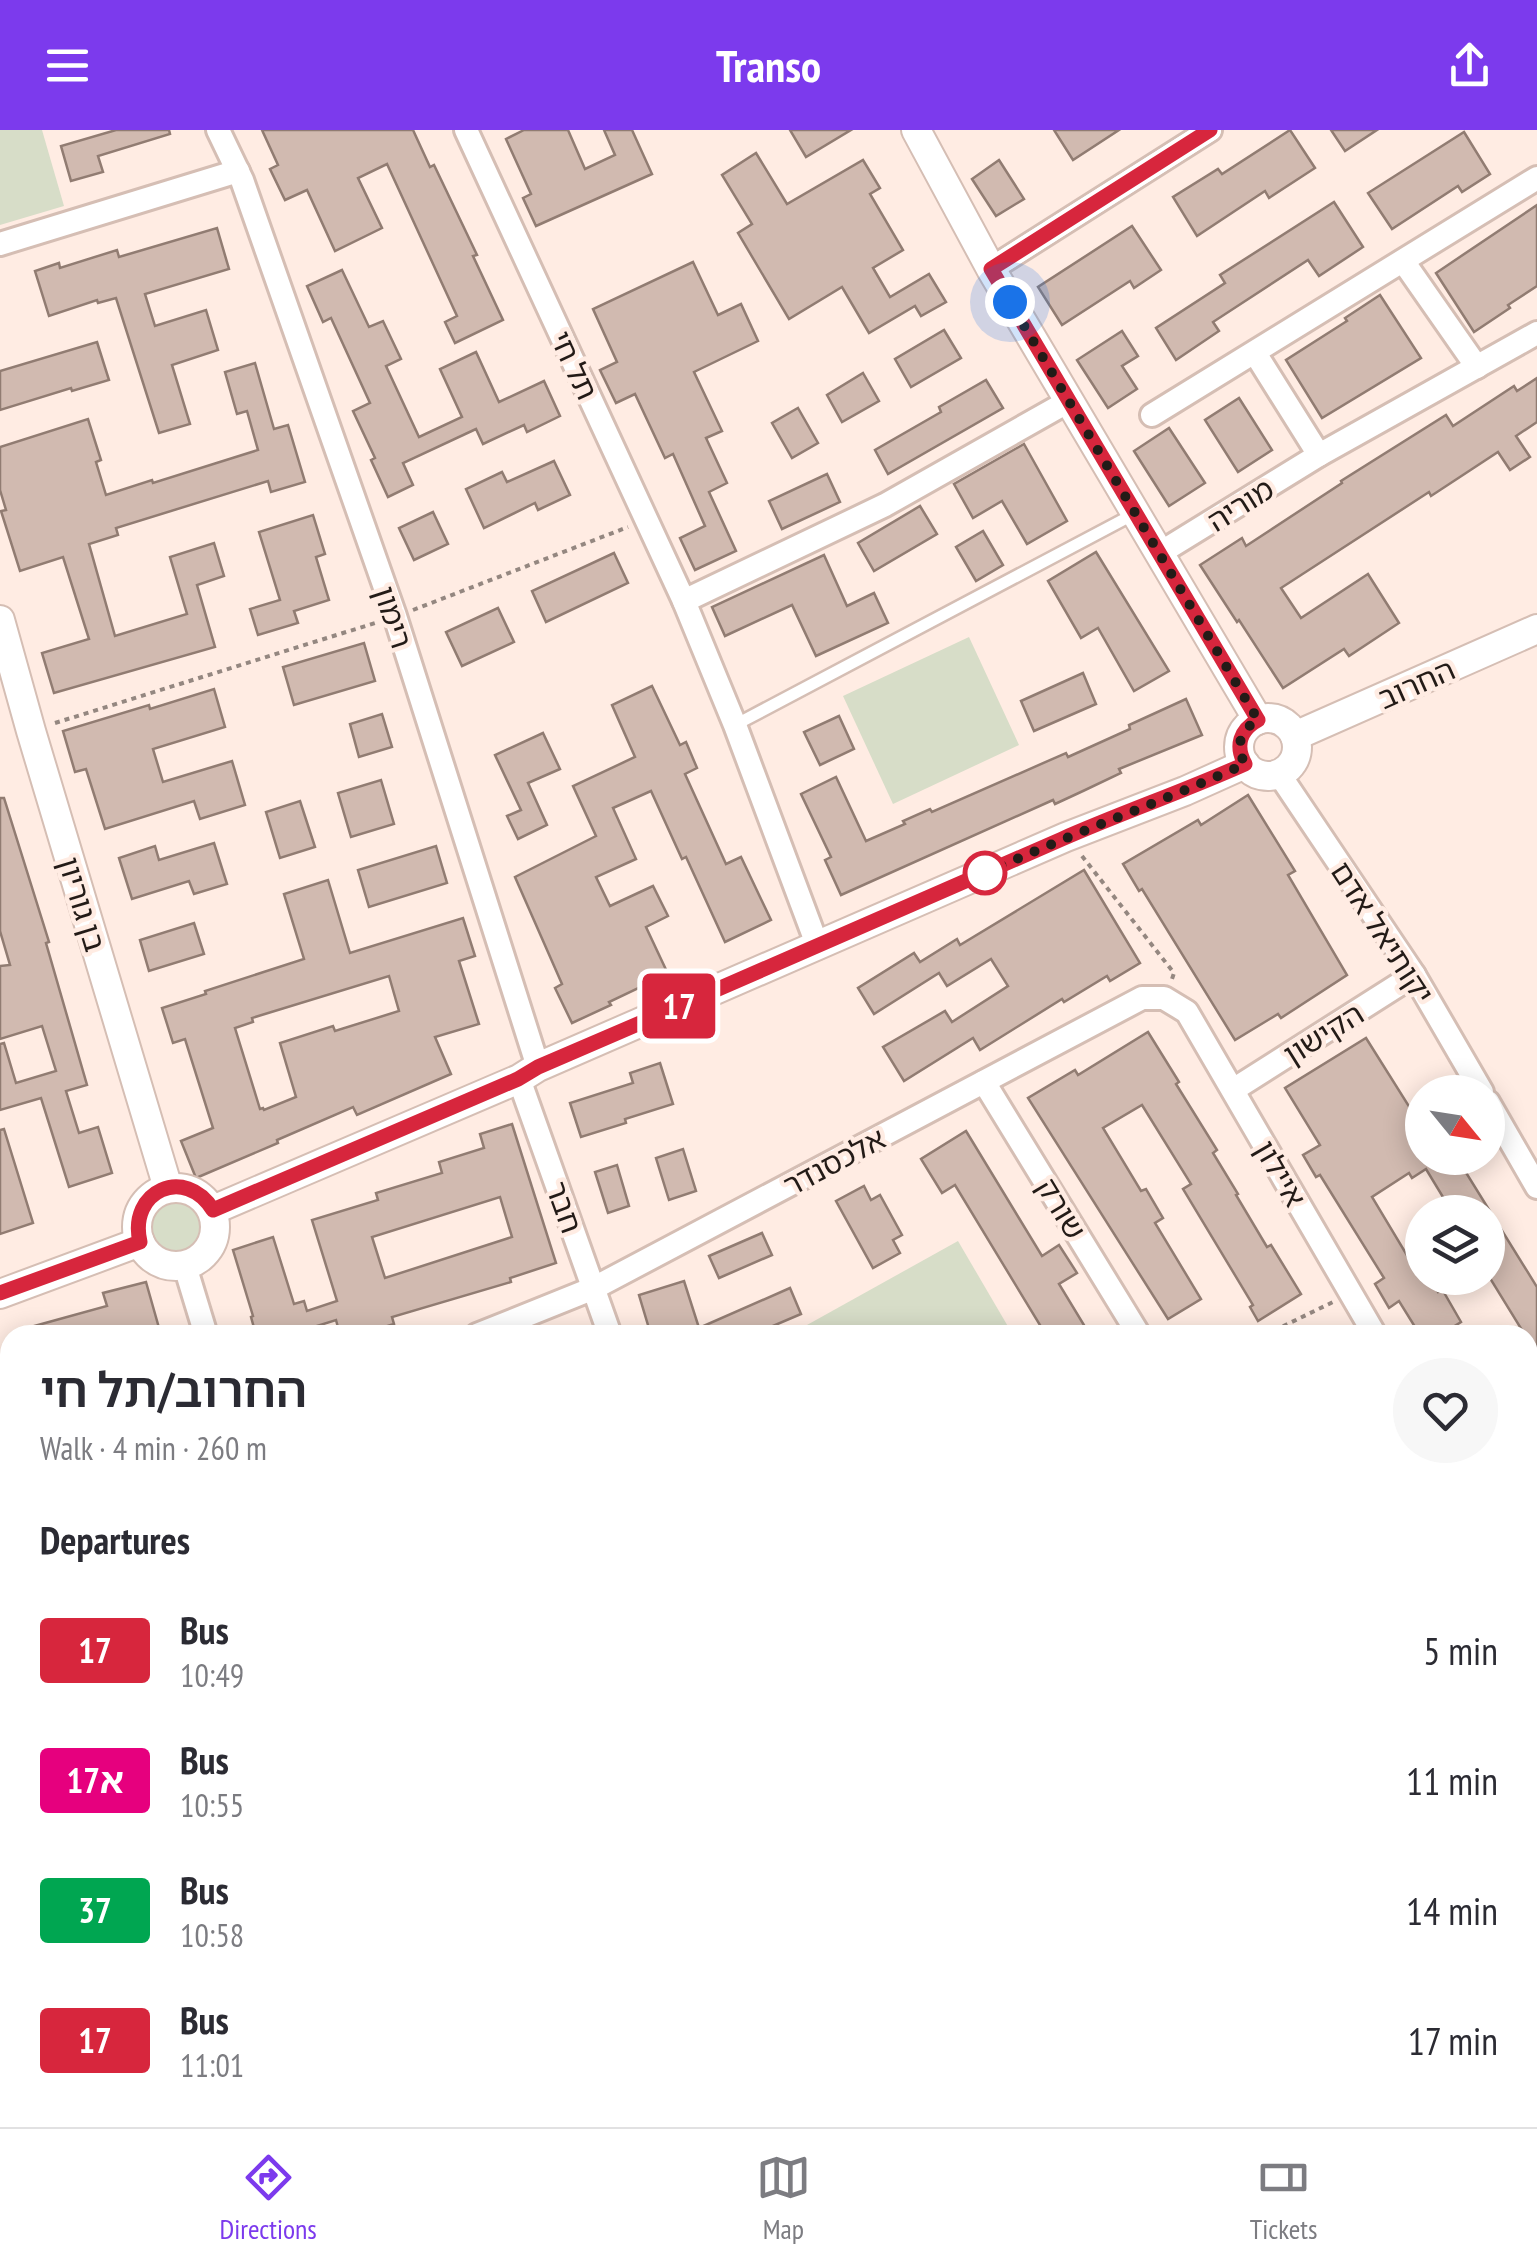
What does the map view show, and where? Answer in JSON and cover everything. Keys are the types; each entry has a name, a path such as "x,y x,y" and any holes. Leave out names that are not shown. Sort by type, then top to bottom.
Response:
{"street":[{"name":"רימון","path":"218,130 238,172 395,616 528,1073"},
{"name":"תל חי","path":"466,130 684,601 736,726 818,947"},
{"path":"916,130 991,269 1258,720"},
{"path":"991,269 1210,130"},
{"path":"0,244 238,172"},
{"path":"1152,414 1537,178"},
{"path":"1404,261 1477,367"},
{"name":"מוריה","path":"1160,553 1319,454 1537,333"},
{"path":"1255,353 1319,454"},
{"path":"684,601 885,505 1069,401"},
{"name":"בן גוריון","path":"0,620 168,1188"},
{"name":"החרוב","path":"1295,736 1537,629"},
{"path":"1258,720 1280,720 1295,736 1295,758 1279,774 1257,773 1245,764 1240,750 1242,736 1258,720"},
{"path":"213,1210 1066,837 1245,764"},
{"name":"יקותיאל אדם","path":"1279,774 1414,976 1472,1075"},
{"name":"הקישון","path":"1233,1090 1414,976"},
{"name":"אלכסנדר","path":"501,1325 594,1288 1142,998 1164,998"},
{"name":"איילון","path":"1164,998 1187,1012 1368,1325"},
{"name":"חבר","path":"528,1073 607,1325"},
{"name":"שורק","path":"984,1082 1133,1325"},
{"path":"1505,1131 1537,1187"},
{"path":"168,1188 190,1189 213,1210 215,1238 208,1251 185,1266 158,1262 140,1242 139,1215 155,1193 168,1188"},
{"path":"0,1294 140,1242"},
{"path":"185,1266 203,1325"}],"lane":[{"path":"736,726 1136,512"}],"path":[{"path":"31,731 395,616 646,520"},
{"path":"1066,837 1174,973 1164,998"},
{"path":"1286,1325 1351,1294"}],"green space":[{"path":"0,130 42,130 64,206 0,225"},
{"path":"969,637 1019,745 893,804 843,696"},
{"path":"177,1198 198,1207 207,1228 198,1249 177,1258 156,1249 147,1228 156,1207"},
{"path":"958,1241 1007,1325 807,1325"}],"building":[{"path":"116,130 169,130 170,134 98,156 103,172 71,181 61,146"},
{"path":"262,130 413,130 477,255 473,256 503,320 455,343 445,322 457,316 387,164 358,178 382,228 335,251 307,190 285,200 270,169 278,165"},
{"path":"524,130 568,130 585,169 615,155 604,130 632,130 652,174 536,226 523,198 531,194 506,139"},
{"path":"790,130 851,130 806,157"},
{"path":"1054,130 1119,130 1073,160"},
{"path":"1290,130 1315,168 1269,198 1265,191 1197,236 1173,197 1218,169 1222,174"},
{"path":"1331,130 1377,130 1345,151"},
{"path":"1464,132 1490,174 1462,192 1458,186 1392,229 1368,193"},
{"path":"756,153 787,204 863,160 880,188 870,194 903,250 873,268 890,297 929,274 946,302 921,316 915,306 869,333 842,287 789,319 738,233 752,224 722,175"},
{"path":"999,160 1024,199 996,216 972,179"},
{"path":"1334,202 1363,247 1319,276 1308,260 1213,322 1219,331 1176,360 1156,328 1225,283 1220,275"},
{"path":"1537,205 1537,286 1474,332 1436,273"},
{"path":"1132,226 1161,270 1134,288 1130,281 1062,325 1038,287"},
{"path":"217,228 229,269 145,294 155,326 206,310 218,350 172,365 190,424 159,433 116,298 49,316 35,271 59,263 60,268 117,250 119,257"},
{"path":"693,262 718,315 741,304 758,341 694,372 722,431 706,438 727,483 709,492 736,551 695,570 680,538 705,526 673,454 665,458 635,394 616,403 600,370 617,362 593,309"},
{"path":"342,270 369,327 383,321 401,359 386,366 419,437 462,417 440,369 476,352 499,402 544,381 560,416 527,432 524,425 483,444 476,429 403,463 413,485 388,497 353,411 370,403 331,318 323,322 307,286"},
{"path":"1380,295 1421,358 1322,418 1286,360"},
{"path":"944,330 961,358 911,387 895,359"},
{"path":"1122,331 1138,356 1122,366 1137,389 1108,408 1077,360"},
{"path":"97,342 109,380 0,410 0,371"},
{"path":"255,363 274,429 288,425 305,482 271,492 268,481 116,528 118,535 89,544 115,636 187,614 170,557 214,543 224,576 197,585 215,647 54,693 42,653 89,639 63,557 20,571 1,511 6,510 0,490 0,447 88,419 101,460 96,462 106,495 258,450 247,411 237,414 225,372"},
{"path":"863,373 879,401 842,422 827,395"},
{"path":"1537,378 1537,422 1516,436 1530,457 1510,470 1498,452 1281,588 1301,618 1368,574 1399,623 1349,656 1344,649 1283,688 1200,565 1242,538 1246,546 1446,415 1453,426 1514,386 1517,391"},
{"path":"986,380 1003,408 888,474 875,450 941,412 939,407"},
{"path":"1239,398 1272,450 1238,472 1205,420"},
{"path":"798,408 818,443 792,458 772,423"},
{"path":"1169,428 1205,483 1169,506 1134,451"},
{"path":"1024,444 1067,521 1027,544 1002,501 973,518 954,484"},
{"path":"554,461 570,495 538,510 535,503 484,528 466,489 502,472 507,482"},
{"path":"827,474 840,502 782,529 769,501"},
{"path":"920,506 937,534 874,571 858,543"},
{"path":"433,512 448,544 414,560 399,528"},
{"path":"313,515 325,554 316,557 329,600 294,611 298,623 258,635 250,609 280,600 259,532"},
{"path":"983,531 1003,565 976,581 956,547"},
{"path":"1096,552 1169,671 1134,691 1098,628 1081,638 1048,581"},
{"path":"614,553 628,583 546,622 532,591"},
{"path":"824,555 847,606 874,593 888,623 816,656 792,605 725,636 712,607"},
{"path":"498,608 514,642 462,666 446,632"},
{"path":"364,643 375,681 294,705 283,667"},
{"path":"1083,673 1096,704 1034,731 1021,701"},
{"path":"652,686 680,745 686,742 697,768 685,774 726,864 741,857 771,920 725,942 651,791 613,808 636,859 596,877 610,906 653,886 668,916 646,927 668,974 572,1023 555,988 562,984 515,877 596,836 573,786 635,757 612,705"},
{"path":"214,689 225,727 153,749 163,782 232,761 245,805 200,819 194,801 105,829 86,769 75,772 63,731"},
{"path":"1186,699 1202,735 1119,769 1121,773 1055,804 1053,800 841,895 825,860 831,857 801,794 836,777 866,841 930,809 932,812 1066,753 1068,757"},
{"path":"382,714 392,747 359,757 350,724"},
{"path":"839,716 854,749 820,765 804,732"},
{"path":"543,733 560,769 528,783 547,825 518,839 507,816 521,810 495,755"},
{"path":"381,780 394,824 351,837 338,793"},
{"path":"1248,795 1295,871 1288,875 1347,975 1281,1018 1278,1014 1235,1040 1123,864 1198,820 1201,825"},
{"path":"0,798 4,798 49,942 46,943 87,1085 66,1091 79,1133 98,1127 112,1173 69,1187 41,1098 0,1110 0,1044 4,1043 16,1083 56,1071 42,1026 0,1039 0,966 10,965 0,931"},
{"path":"300,801 315,847 280,858 266,812"},
{"path":"214,843 227,884 194,894 189,881 132,899 119,858 155,846 159,860"},
{"path":"436,846 447,883 369,907 358,870"},
{"path":"1084,870 1140,963 1110,981 1107,976 1064,1002 1062,999 980,1050 973,1038 904,1081 883,1047 945,1011 952,1022 1008,986 991,959 947,986 939,973 874,1014 858,988 914,953 920,962 957,939 960,945"},
{"path":"328,880 350,953 463,918 475,956 459,961 479,1024 435,1037 451,1074 357,1115 353,1107 196,1178 181,1141 213,1128 185,1039 173,1043 162,1008 304,959 284,894","holes":["389,976 399,1011 280,1043 296,1097 260,1109 235,1028 253,1022 252,1018"]},
{"path":"194,923 204,954 149,971 140,940"},
{"path":"1148,1032 1217,1150 1213,1153 1236,1195 1301,1294 1258,1321 1250,1307 1253,1305 1183,1189 1191,1184 1142,1105 1103,1128 1141,1191 1146,1189 1163,1218 1155,1223 1201,1299 1168,1319 1028,1098 1075,1070 1078,1075"},
{"path":"1366,1038 1405,1100 1406,1175 1372,1197 1405,1252 1405,1295 1445,1295 1461,1322 1414,1325 1399,1301 1389,1308 1375,1284 1384,1278 1320,1175 1316,1177 1303,1155 1320,1145 1285,1088"},
{"path":"660,1063 673,1104 581,1137 570,1103 633,1083 630,1073"},
{"path":"512,1124 556,1263 510,1278 511,1282 392,1317 394,1324 391,1325 337,1325 336,1320 320,1325 253,1325 233,1250 273,1237 294,1304 304,1301 307,1311 337,1301 312,1220 378,1200 376,1193 442,1173 439,1162 484,1148 480,1134","holes":["500,1197 512,1237 385,1278 372,1237"]},
{"path":"4,1129 33,1223 0,1234 0,1130"},
{"path":"966,1131 1042,1256 1059,1245 1077,1273 1059,1284 1084,1325 1040,1325 955,1185 942,1193 921,1159"},
{"path":"683,1149 696,1191 669,1200 656,1158"},
{"path":"617,1165 629,1206 608,1213 595,1172"},
{"path":"1430,1175 1468,1175 1480,1195 1442,1195"},
{"path":"864,1186 871,1200 880,1195 902,1235 893,1240 900,1253 873,1268 836,1201"},
{"path":"762,1233 772,1255 719,1278 709,1256"},
{"path":"1505,1235 1537,1287 1537,1325 1519,1325 1500,1295 1505,1295"},
{"path":"684,1281 698,1325 648,1325 639,1295"},
{"path":"146,1282 158,1325 38,1325 107,1306 103,1293"},
{"path":"790,1288 801,1314 775,1325 706,1325"}],"bus line":[{"name":"17","path":"0,1293 140,1242 139,1215 155,1193 168,1188 190,1189 213,1210 1066,837 1245,764 1240,750 1242,736 1258,720 991,269 1210,130"}],"route":[{"path":"985,873 1245,764 1240,750 1242,736 1258,720 1010,302"}]}
